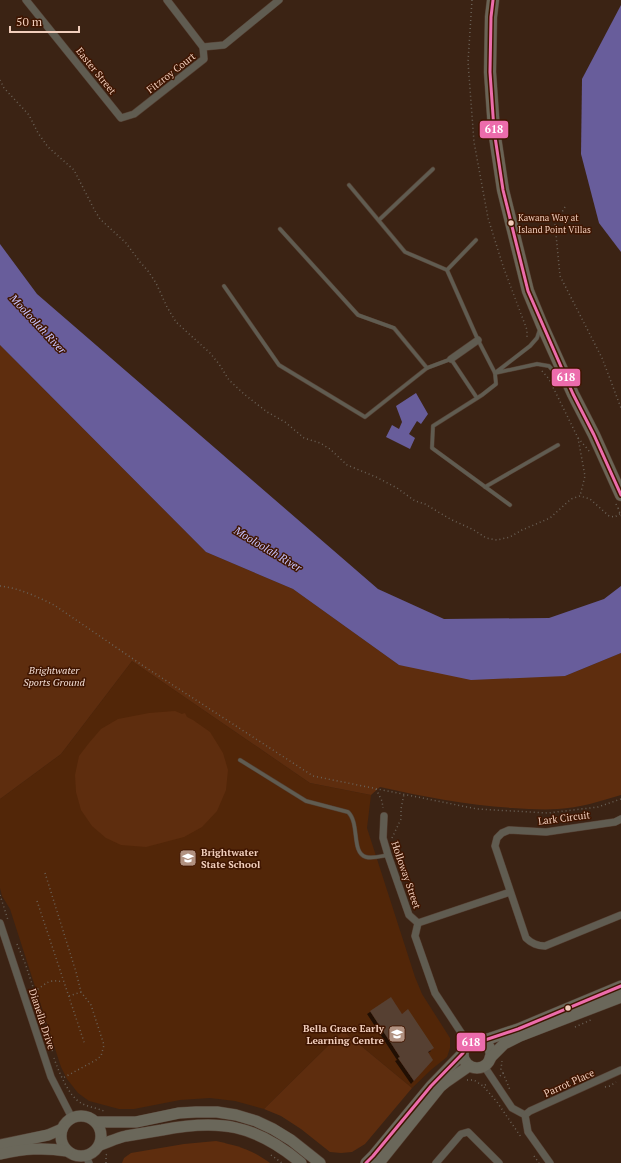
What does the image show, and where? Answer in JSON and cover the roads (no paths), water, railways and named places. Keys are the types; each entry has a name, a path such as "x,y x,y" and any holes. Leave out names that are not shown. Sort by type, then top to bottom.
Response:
{"main road":[{"path":"493,0 491,17 490,72 494,130 503,190 528,291 573,394 594,435 621,495"},
{"path":"520,257 587,408 594,435"}],"street":[{"name":"Easter Street","path":"26,0 121,118"},
{"path":"167,0 203,47"},
{"name":"Fitzroy Court","path":"121,118 134,114 204,59 203,47 224,45 279,0"},
{"path":"451,359 478,340"},
{"name":"Holloway Street","path":"384,816 383,838 408,914 418,923 415,936 434,993 469,1043"},
{"name":"Lark Circuit","path":"621,819 615,822 546,832 509,830 502,833 497,838 495,846 526,938 531,943 538,946 545,946 621,915"},
{"path":"418,923 510,892"},
{"name":"Dianella Drive","path":"0,923 51,1077 72,1118"},
{"path":"366,1163 431,1086 463,1053 464,1049 469,1043 475,1040 482,1041 518,1029 621,986"},
{"path":"463,1053 469,1066 477,1068 487,1062 504,1044 520,1036 621,997"},
{"path":"482,1041 488,1046 491,1054 487,1062"},
{"path":"487,1062 512,1108 525,1115 528,1132 550,1163"},
{"path":"379,1163 440,1087 469,1066"},
{"name":"Parrot Place","path":"525,1115 530,1111 621,1070"},
{"path":"96,1122 136,1122 196,1112 217,1112 236,1115 256,1121 273,1129 291,1140 320,1163"},
{"path":"78,1116 91,1118 100,1127 102,1133 100,1145 88,1160 72,1155 67,1151 61,1141 62,1129 64,1125 72,1118 78,1116"},
{"path":"100,1145 125,1136 197,1124 225,1125 257,1134 275,1144 300,1163"},
{"path":"0,1145 48,1135 62,1129"},
{"path":"436,1163 461,1134 468,1132 499,1163"},
{"path":"0,1154 34,1148 51,1148 67,1151"}],"lane":[{"path":"379,220 433,170"},
{"path":"350,185 405,252 447,270 478,340 495,373 496,384 433,426 432,448 510,505"},
{"path":"280,229 358,315 394,328 427,368"},
{"path":"447,270 476,240"},
{"path":"224,286 279,365 365,417 427,368 451,359 476,398"},
{"path":"495,373 530,346 537,338 542,325"},
{"path":"495,373 537,364 549,366 573,394"},
{"path":"485,487 558,444"},
{"path":"240,760 306,801 348,812 354,821 357,846 360,853 365,857 388,855"}],"water":[{"path":"621,5 621,252 599,223 581,154 582,79"},
{"name":"Mooloolah River","path":"0,244 37,294 378,589 444,619 549,618 604,599 621,586 621,653 565,676 471,680 399,665 293,589 206,552 0,345"},
{"path":"416,393 428,414 421,424 417,421 409,434 415,438 410,449 386,437 392,425 399,429 402,422 396,406"}],"place":[{"name":"Kawana Way at Island Point Villas","path":"511,223"},
{"name":"Brightwater State School","path":"188,858"},
{"name":"Bella Grace Early Learning Centre","path":"397,1034"}],"park label":[{"name":"Brightwater Sports Ground","path":"54,676"}]}
